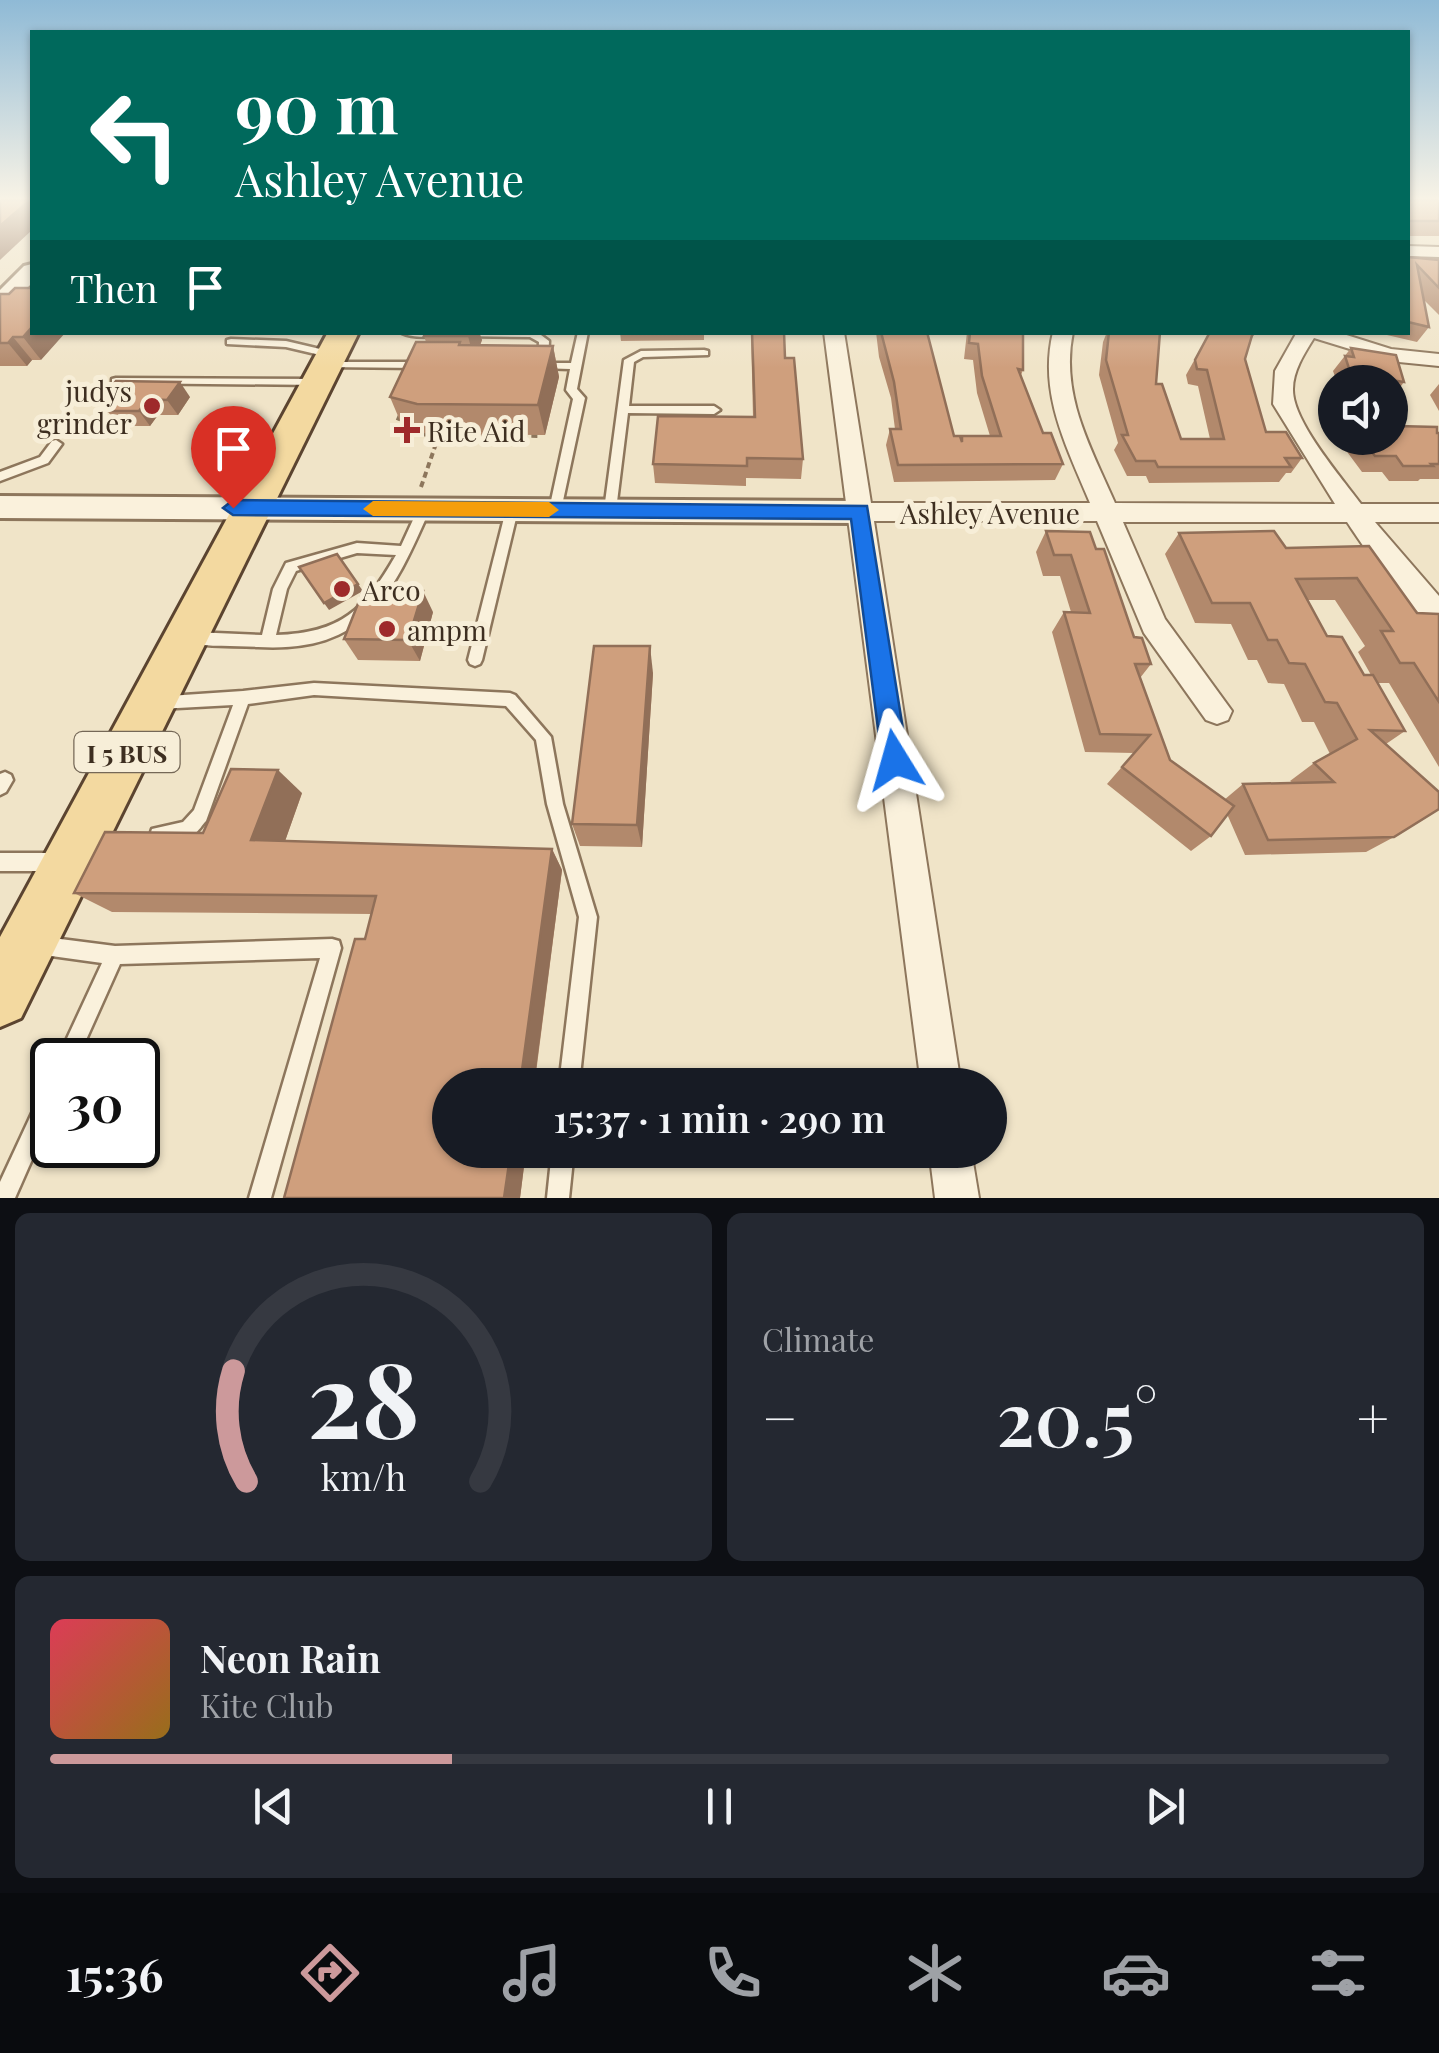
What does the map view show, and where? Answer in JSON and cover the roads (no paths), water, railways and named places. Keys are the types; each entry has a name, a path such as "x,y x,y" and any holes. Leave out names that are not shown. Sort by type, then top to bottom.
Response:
{"main road":[{"name":"I 5 BUS","path":"0,997 85,846 154,702 332,359"}],"street":[{"path":"834,335 939,1068"},
{"path":"1062,335 1058,382 1068,422 1154,625 1217,712"},
{"path":"1305,335 1284,374 1282,396 1292,420 1355,515 1409,586 1439,614"},
{"path":"1324,335 1389,355 1439,360"},
{"name":"Ashley Avenue","path":"0,507 255,508 422,500 512,510 1439,513"},
{"path":"953,1168 957,1198"}],"lane":[{"path":"534,335 544,341 543,366"},
{"path":"555,510 579,398 571,390 582,335"},
{"path":"231,342 286,344 332,359"},
{"path":"610,510 629,360 641,354 704,353"},
{"path":"116,381 332,359 438,365"},
{"path":"526,366 576,366"},
{"path":"623,410 714,410"},
{"path":"0,477 44,460 56,444"},
{"path":"187,638 267,642 320,637 356,622 381,596 406,551 422,500"},
{"path":"474,660 512,510"},
{"path":"267,642 280,589 291,567 357,548 406,551"},
{"path":"154,702 242,698 314,689 510,700 543,737 556,804 588,917 572,1068"},
{"path":"137,836 174,834 188,828 200,815 242,698"},
{"path":"0,862 85,846"},
{"path":"28,944 116,955 332,948 260,1198"},
{"path":"77,1038 116,955"},
{"path":"4,1198 30,1141"},
{"path":"558,1198 561,1168"}],"place":[{"name":"judys grinder","path":"152,406"},
{"name":"Rite Aid","path":"407,430"},
{"name":"Arco","path":"342,589"},
{"name":"ampm","path":"387,629"}]}
